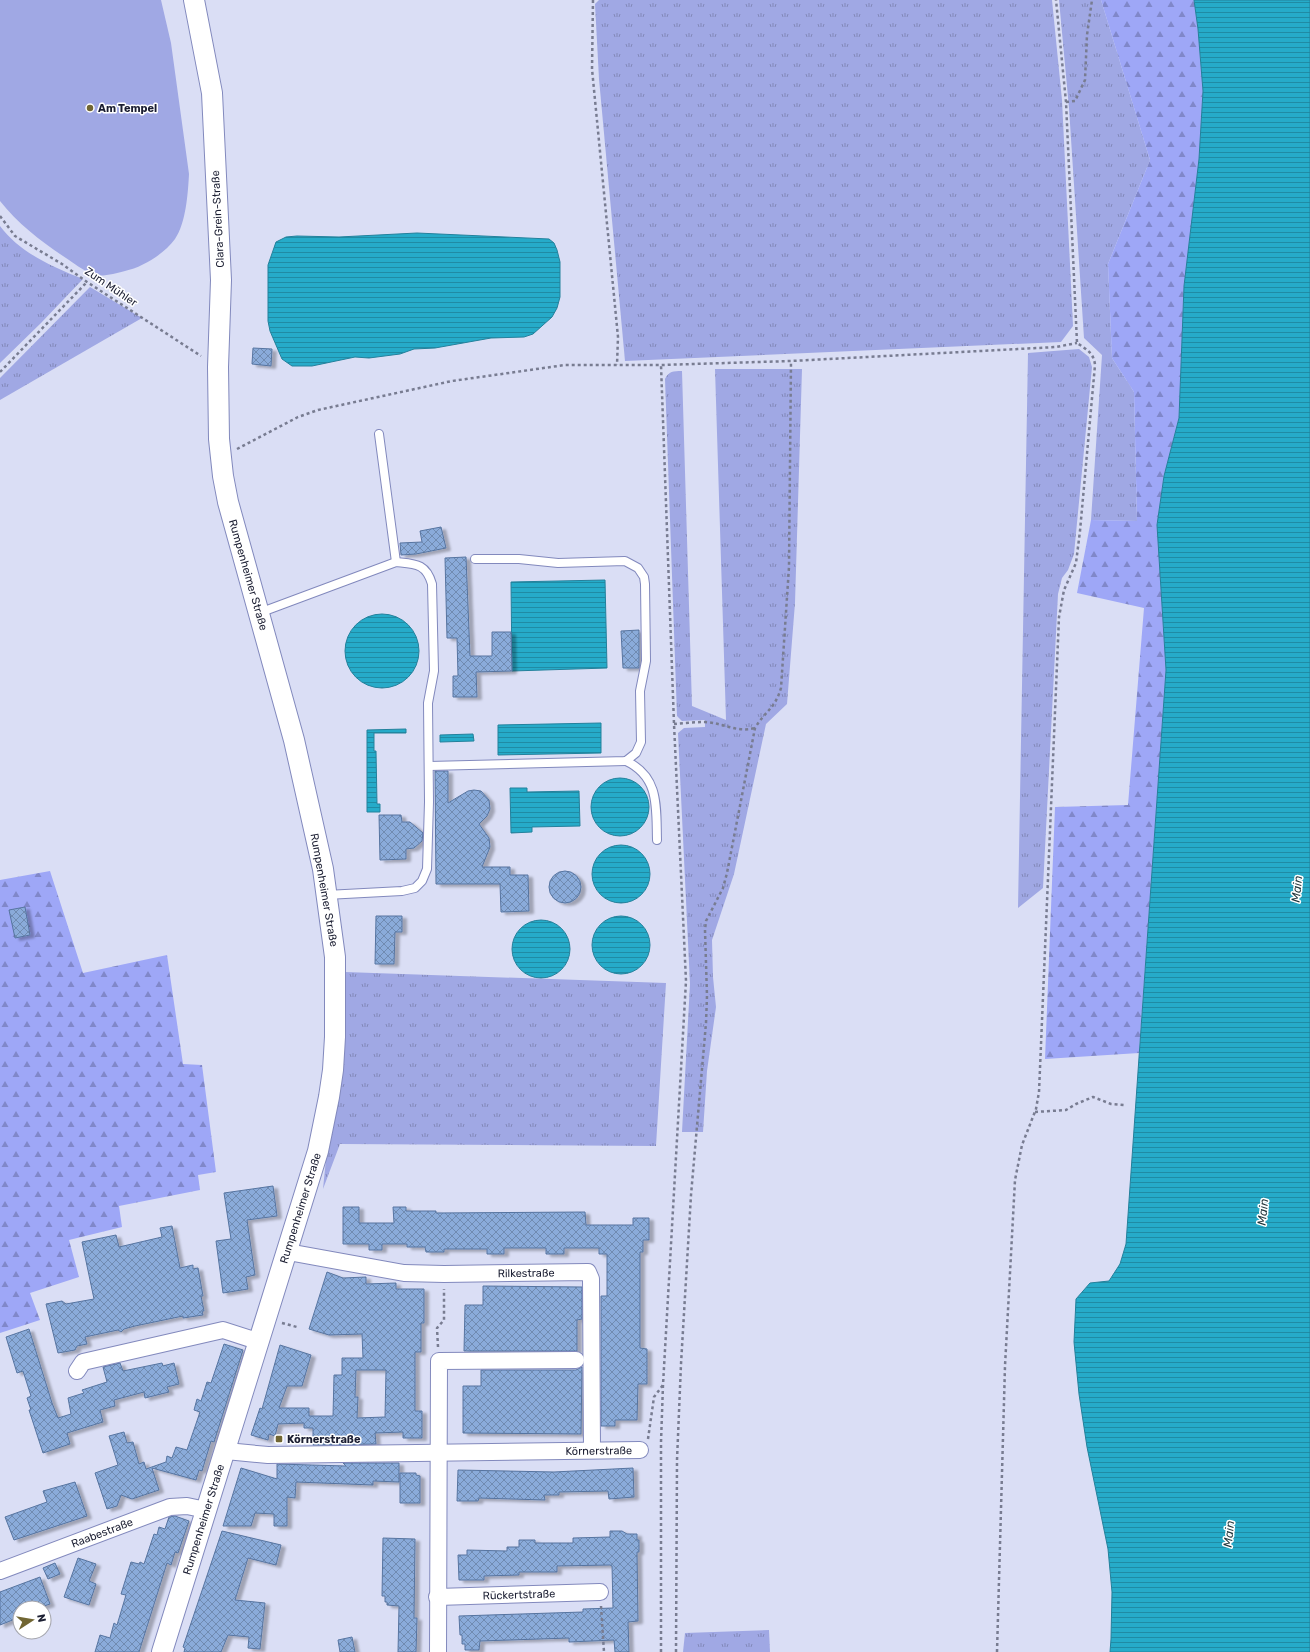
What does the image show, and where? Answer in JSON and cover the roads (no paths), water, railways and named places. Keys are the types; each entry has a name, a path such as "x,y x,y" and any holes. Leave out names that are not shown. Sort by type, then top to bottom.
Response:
{"street":[{"name":"Clara-Grein-Straße","path":"194,0 212,93 221,280 218,367 220,448"},
{"name":"Rumpenheimer Straße","path":"162,1652 260,1342 318,1151 329,1097 336,1030 335,957 322,869 294,740 228,502 220,448"},
{"name":"Rilkestraße","path":"288,1252 404,1273 444,1274 584,1272 590,1275 592,1450"},
{"path":"77,1372 83,1362 223,1330 260,1342"},
{"path":"438,1652 439,1361 576,1360"},
{"name":"Körnerstraße","path":"226,1451 268,1455 640,1450"},
{"name":"Raabestraße","path":"0,1571 170,1506 187,1506 206,1510"},
{"name":"Rückertstraße","path":"437,1597 600,1592"}],"lane":[{"path":"379,434 396,562"},
{"path":"475,559 519,559 558,563 625,561 638,568 641,572 645,584 646,662 640,691 641,742 636,753 626,761"},
{"path":"259,613 396,562 418,565 425,569 430,576 432,584 434,671 428,696 429,802 427,869 422,881 416,888 402,891 326,895"},
{"path":"429,766 626,761 637,766 651,783 656,811 657,840"}],"water":[{"name":"Main","path":"1194,0 1310,0 1310,1652 1110,1652 1112,1592 1108,1549 1087,1447 1079,1394 1074,1342 1076,1299 1090,1283 1109,1281 1120,1264 1126,1244 1166,670 1157,525 1164,476 1179,418 1184,286 1199,159 1203,91"},
{"path":"417,233 549,239 554,243 560,262 560,297 557,308 552,317 533,334 524,337 491,338 435,348 414,349 400,354 369,358 355,357 312,366 292,366 282,359 270,331 268,321 268,265 276,242 286,237 297,236 339,237"},
{"path":"605,580 607,668 512,671 511,582"},
{"path":"382,614 403,620 413,630 419,651 413,672 403,682 382,688 361,682 351,672 345,651 351,630 361,620"},
{"path":"601,723 601,753 498,755 498,725"},
{"path":"406,729 406,733 374,733 374,751 376,751 377,804 380,804 380,812 367,812 367,730"},
{"path":"473,734 474,741 440,742 440,735"},
{"path":"620,778 631,780 644,791 647,796 649,807 647,818 636,831 631,834 620,836 609,834 596,823 593,818 591,807 593,796 604,783 609,780"},
{"path":"510,788 527,788 527,792 579,791 580,826 532,827 532,832 511,833"},
{"path":"621,845 632,847 642,853 648,863 650,874 648,885 642,895 632,901 621,903 610,901 600,895 594,885 592,874 594,863 600,853 610,847"},
{"path":"621,916 632,918 645,929 648,934 650,945 648,956 637,969 632,972 621,974 610,972 597,961 594,956 592,945 594,934 605,921 610,918"},
{"path":"541,920 552,922 562,928 568,938 570,949 568,960 562,970 552,976 541,978 530,976 520,970 514,960 512,949 514,938 520,928 530,922"}],"place":[{"name":"Am Tempel","path":"90,108"},
{"name":"Körnerstraße","path":"279,1439"}]}
